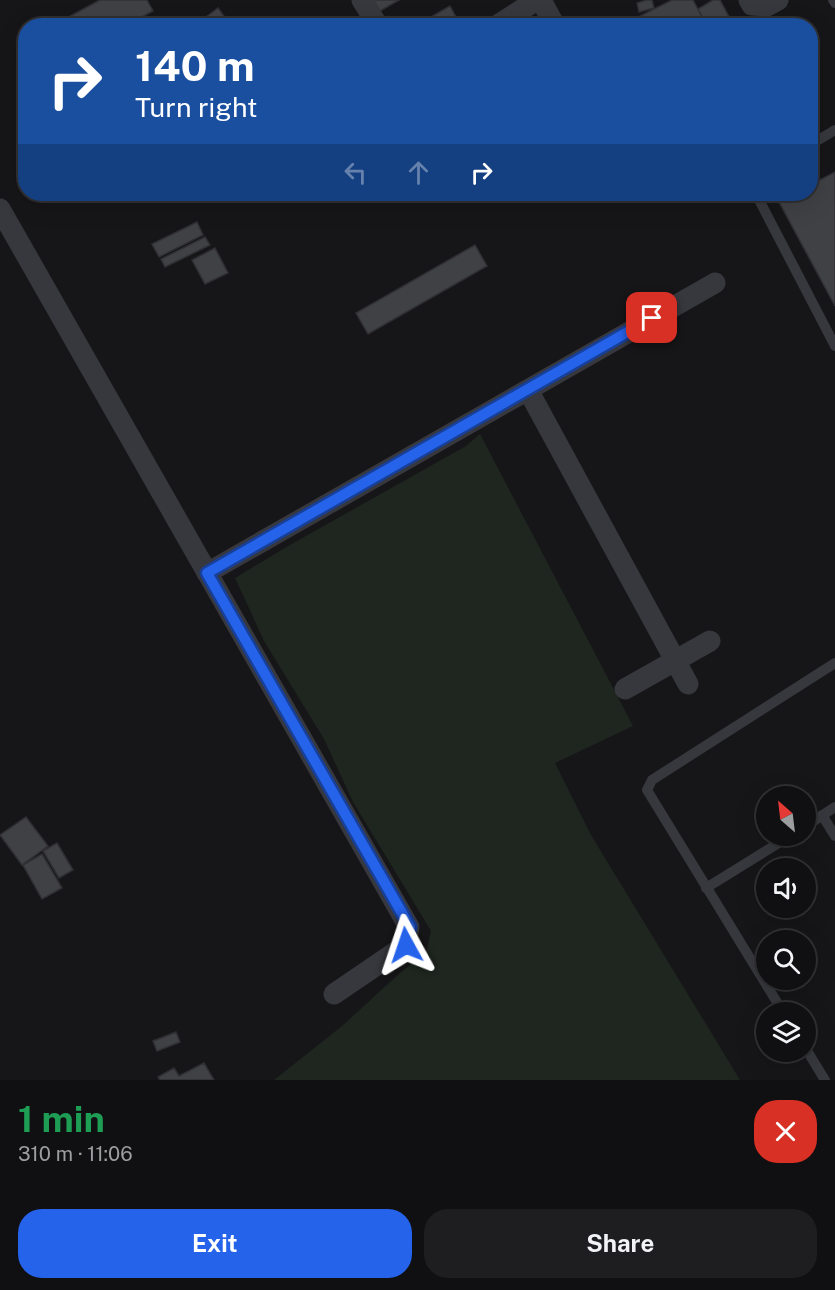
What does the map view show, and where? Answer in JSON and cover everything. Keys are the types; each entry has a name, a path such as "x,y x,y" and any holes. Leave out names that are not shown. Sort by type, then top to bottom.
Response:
{"street":[{"path":"362,0 373,18"},
{"path":"509,18 539,0 550,18"},
{"path":"749,0 752,5 767,6 778,0"},
{"path":"0,209 410,927 406,945 334,994"},
{"path":"207,573 715,283"},
{"path":"528,390 688,684"},
{"path":"625,689 710,640"}],"lane":[{"path":"818,140 835,130"},
{"path":"760,201 835,346"},
{"path":"777,1002 647,790 652,780 835,663"},
{"path":"816,819 835,807"},
{"path":"822,815 835,836"},
{"path":"706,888 774,846"},
{"path":"814,1062 825,1080"}],"shaded area":[{"path":"480,434 633,726 555,763 591,835 740,1080 274,1080 342,1026 401,972 426,953 431,931 353,802 324,739 264,641 235,578 466,446"}],"building":[{"path":"100,0 147,0 153,11 140,18 67,18"},
{"path":"373,0 399,0 380,11"},
{"path":"652,0 654,8 639,12 637,3"},
{"path":"672,0 693,0 702,18 636,18"},
{"path":"713,0 720,0 730,18 703,18 698,9"},
{"path":"450,6 457,18 429,18"},
{"path":"218,8 225,18 205,18"},
{"path":"835,172 835,306 779,202 818,201 818,181"},
{"path":"197,222 203,235 159,257 152,244"},
{"path":"205,237 210,245 165,267 161,259"},
{"path":"475,245 487,266 368,334 356,313"},
{"path":"215,248 228,273 205,284 192,260"},
{"path":"26,817 48,846 22,865 0,835"},
{"path":"57,843 73,870 59,878 43,851"},
{"path":"42,854 62,888 42,899 23,865"},
{"path":"176,1032 180,1042 157,1051 153,1041"},
{"path":"204,1063 214,1080 160,1080 158,1077 174,1068 179,1076"}],"route":[{"path":"406,945 410,927 207,573 652,318"}]}
